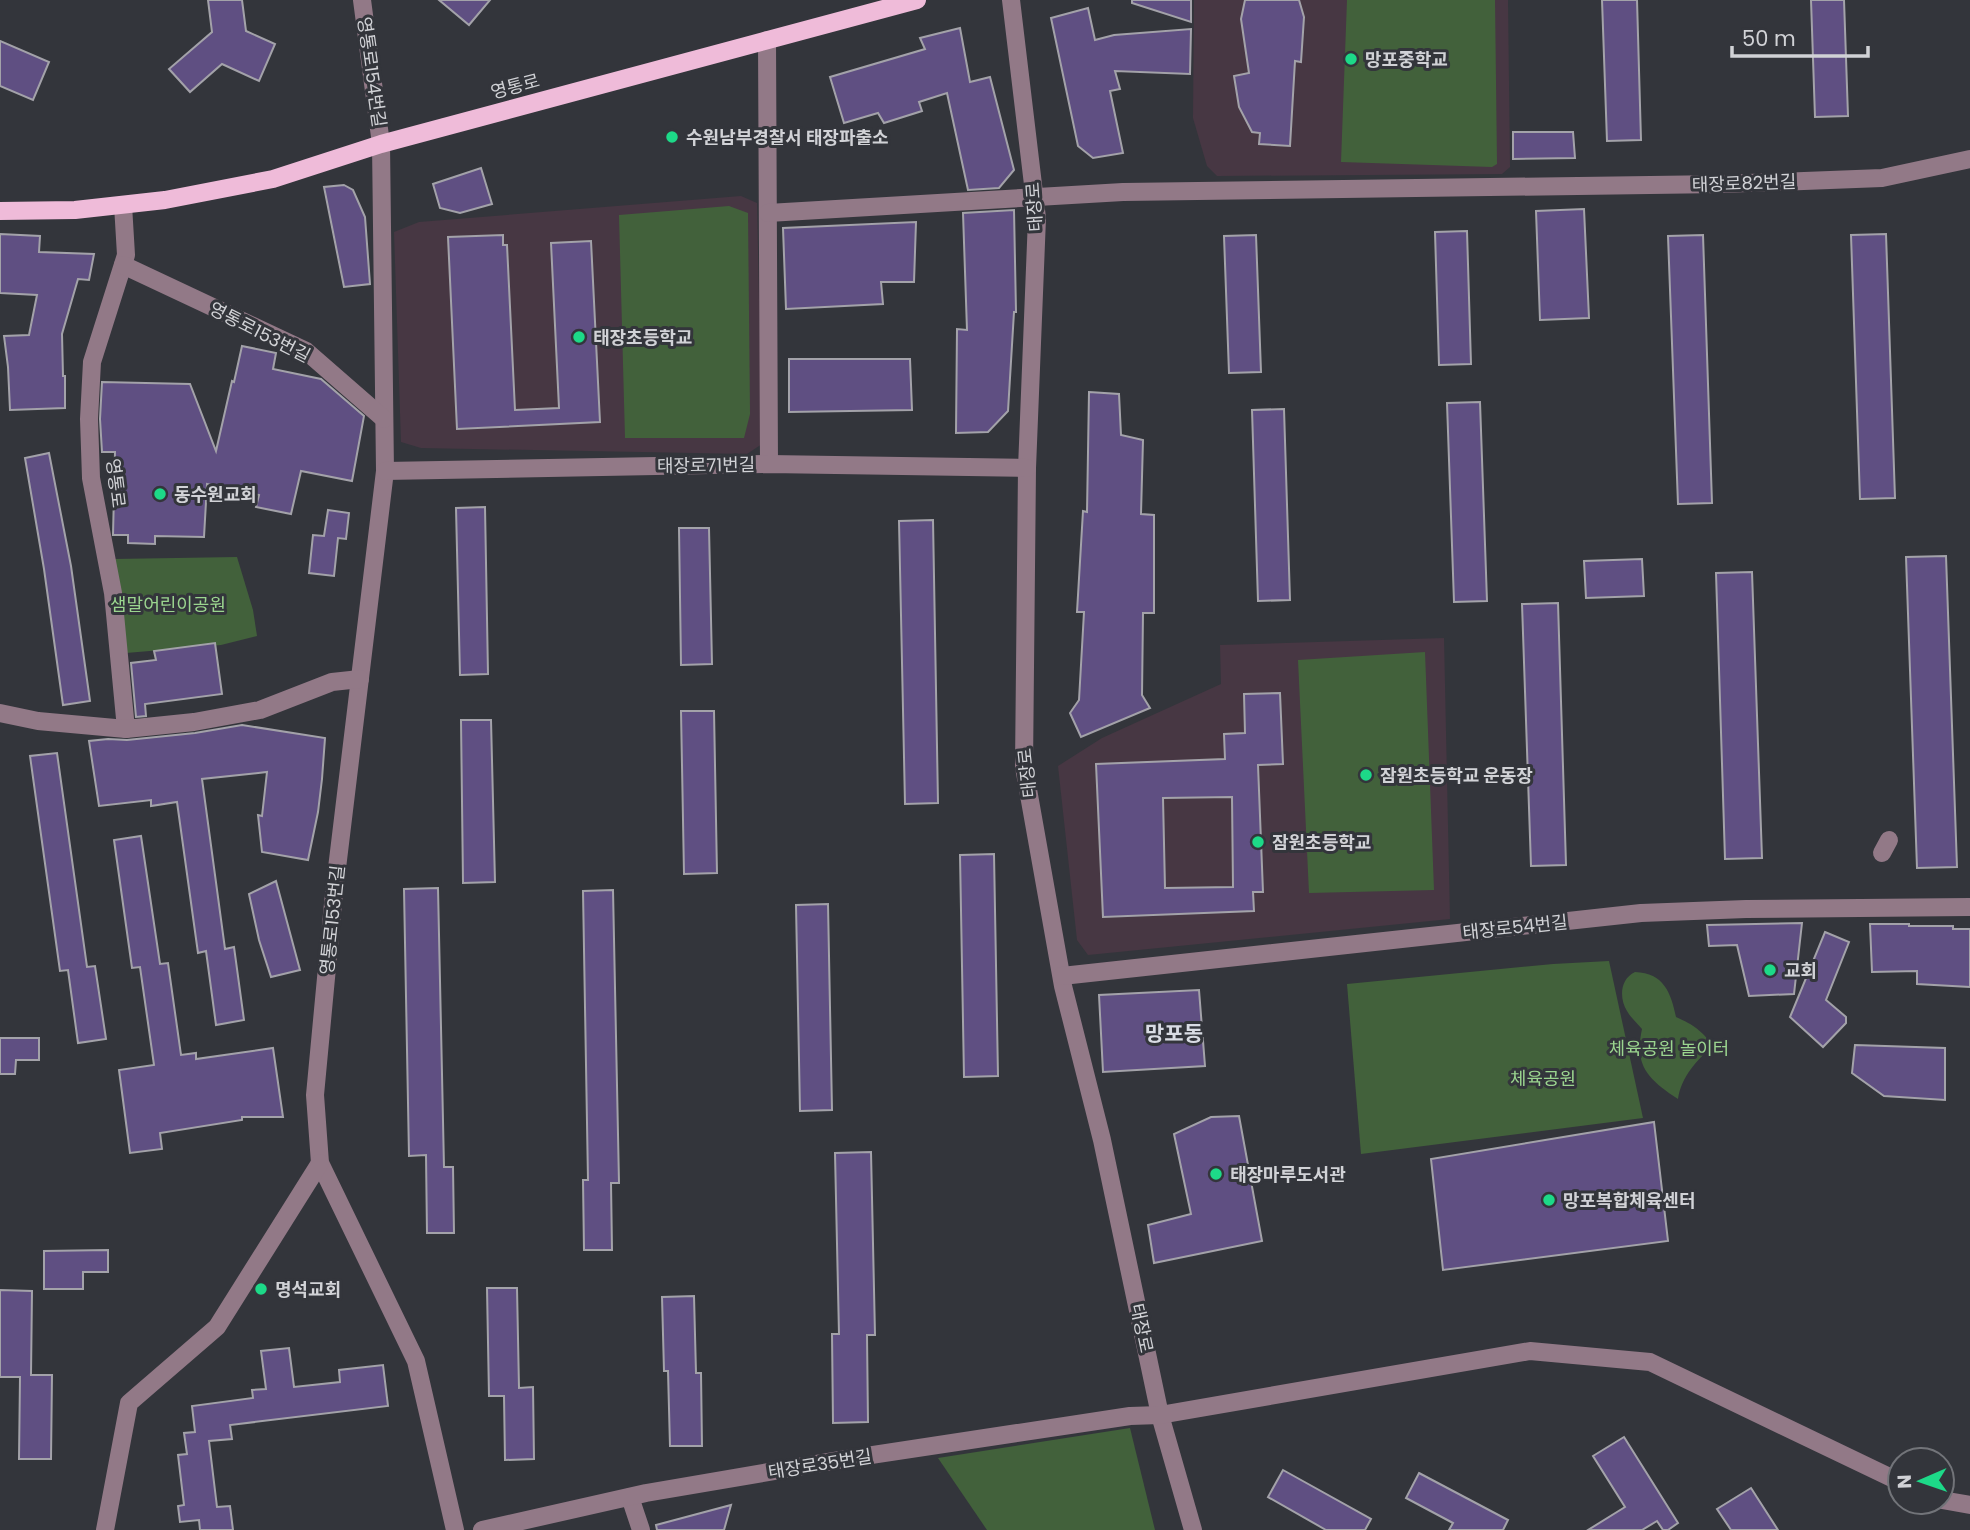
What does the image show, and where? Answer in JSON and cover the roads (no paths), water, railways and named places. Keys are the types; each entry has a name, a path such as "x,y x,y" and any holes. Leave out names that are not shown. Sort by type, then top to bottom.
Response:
{"main road":[{"name":"영통로","path":"0,211 75,210 123,205 165,200 273,179 381,144 917,0"}],"street":[{"name":"영통로154번길","path":"362,0 381,144"},
{"name":"태장로","path":"1011,0 1037,218 1027,468 1024,767 1063,986 1102,1140 1160,1415 1192,1530"},
{"path":"767,40 769,464"},
{"name":"영통로153번길","path":"381,144 384,471 334,893 315,1095 320,1163 416,1361 455,1530"},
{"name":"태장로82번길","path":"768,214 1123,192 1722,184 1882,178 1970,159"},
{"name":"영통로","path":"123,205 126,255 92,362 89,419 92,478 113,593 127,729"},
{"name":"영통로153번길","path":"123,265 306,351 384,419"},
{"name":"태장로71번길","path":"384,471 769,464 1027,468"},
{"path":"0,713 38,721 127,729 194,722 260,710 332,682 360,679"},
{"name":"태장로54번길","path":"1062,976 1641,913 1970,907"},
{"path":"105,1530 129,1403 217,1327 320,1163"},
{"name":"태장로35번길","path":"482,1530 630,1497 852,1458 1130,1416 1160,1415 1530,1351 1650,1362 1886,1475"},
{"path":"630,1497 642,1530"}],"place":[{"name":"망포중학교","path":"1351,59"},
{"name":"수원남부경찰서 태장파출소","path":"672,137"},
{"name":"태장초등학교","path":"579,337"},
{"name":"동수원교회","path":"160,494"},
{"name":"잠원초등학교 운동장","path":"1366,775"},
{"name":"잠원초등학교","path":"1258,842"},
{"name":"교회","path":"1770,970"},
{"name":"태장마루도서관","path":"1216,1174"},
{"name":"망포복합체육센터","path":"1549,1200"},
{"name":"명석교회","path":"261,1289"}],"district":[{"name":"망포동","path":"1174,1033"}],"park label":[{"name":"샘말어린이공원","path":"168,604"},
{"name":"체육공원 놀이터","path":"1669,1048"},
{"name":"체육공원","path":"1543,1078"}]}
